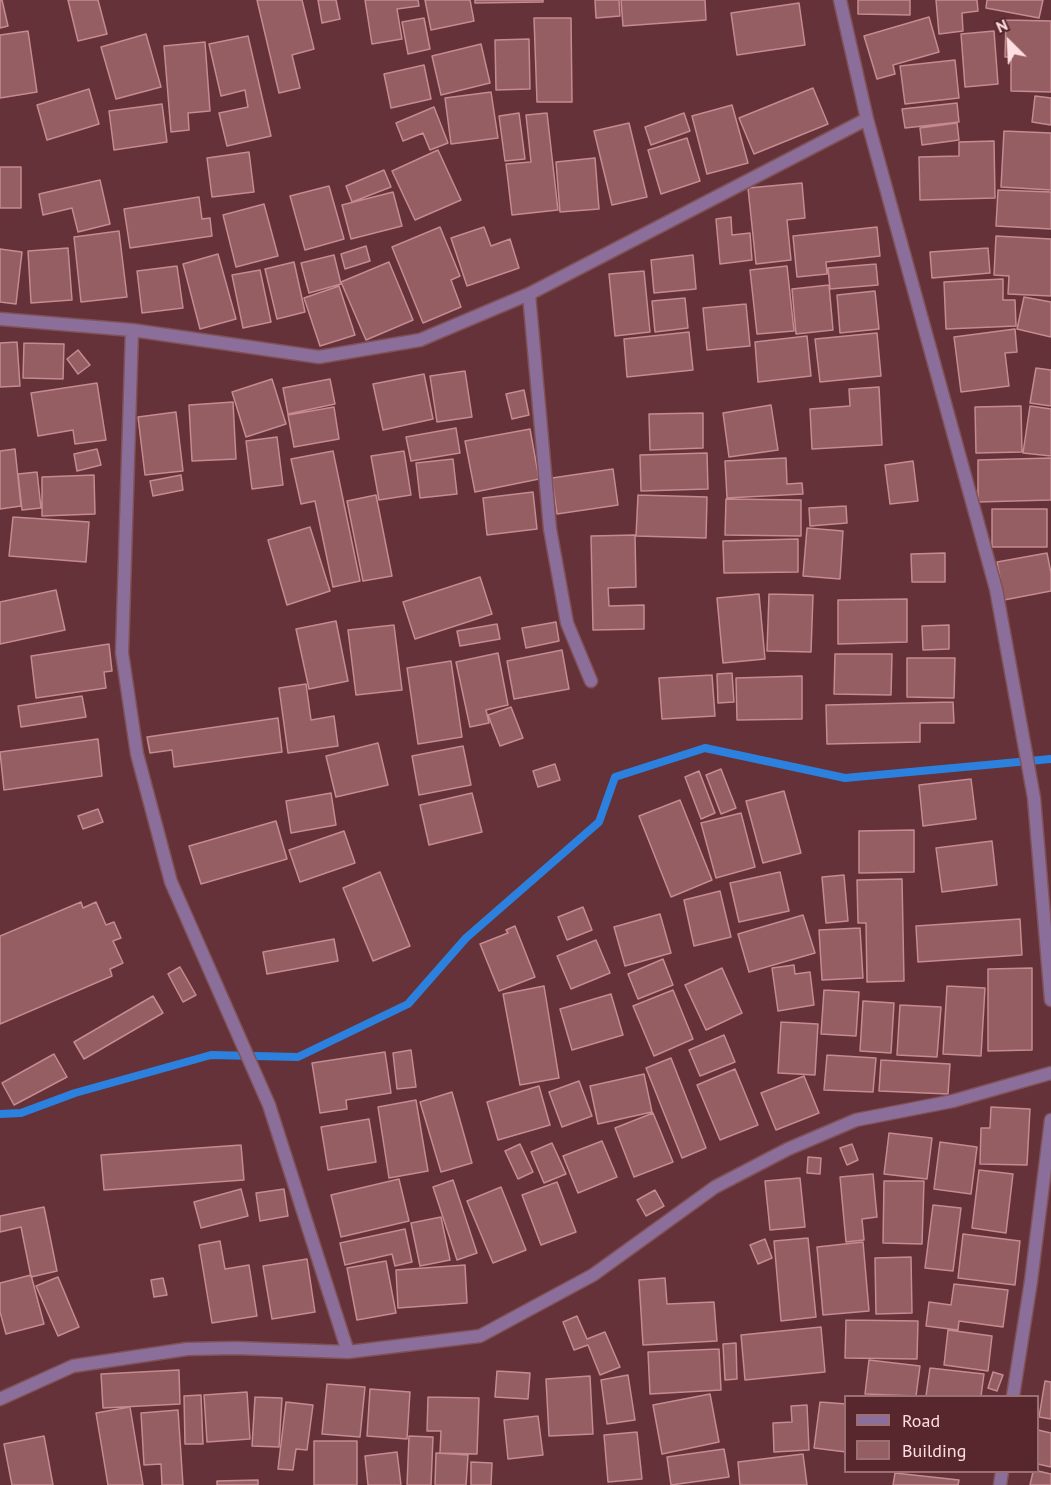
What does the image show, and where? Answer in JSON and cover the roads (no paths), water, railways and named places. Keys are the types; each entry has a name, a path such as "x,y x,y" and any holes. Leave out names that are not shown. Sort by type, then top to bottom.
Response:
{"street":[{"path":"840,0 867,119 996,589 1034,798 1051,1000"},
{"path":"0,319 132,330 320,357 420,340 529,294 867,119"},
{"path":"529,294 550,529 567,623 591,681"},
{"path":"132,330 122,653 137,754 171,882 268,1105 348,1352"},
{"path":"0,1399 73,1366 125,1357 187,1349 236,1348 348,1352 480,1336 592,1275 715,1187 788,1149 856,1120 953,1101 1051,1073"},
{"path":"1014,1395 1051,1120"}],"waterway":[{"path":"0,1114 21,1113 75,1093 211,1055 298,1057 408,1004 466,938 599,822 615,777 705,748 845,778 1051,759"}]}
